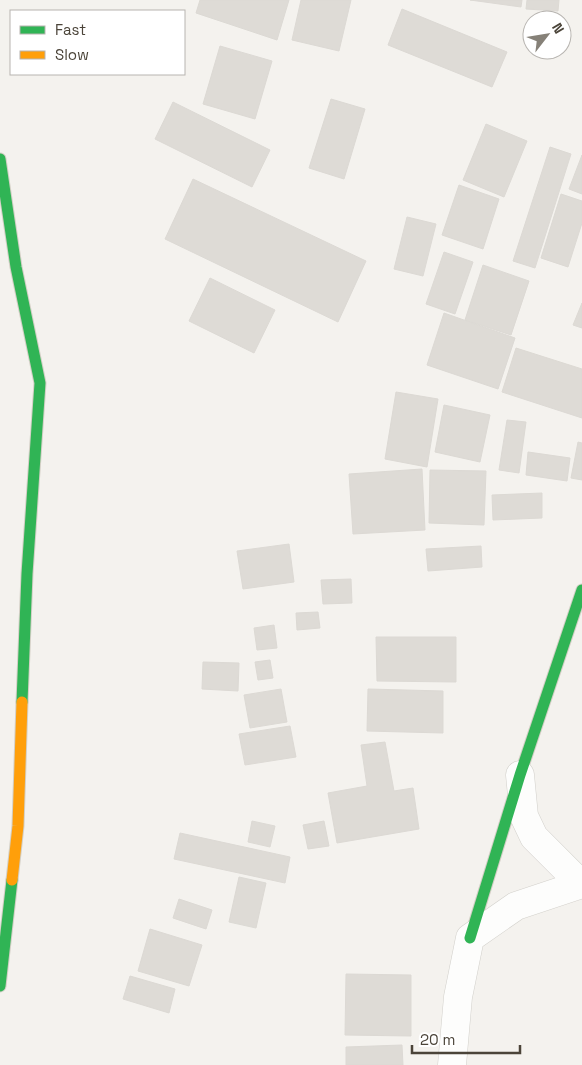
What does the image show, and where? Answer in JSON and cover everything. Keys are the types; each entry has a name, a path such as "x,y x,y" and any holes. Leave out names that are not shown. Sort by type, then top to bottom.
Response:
{"street":[{"path":"0,159 16,267 40,383 27,574 18,826 0,986"},
{"path":"452,1065 458,997 470,938 520,775 582,590"},
{"path":"470,938 516,906 581,884 534,837 524,816 520,775"}],"building":[{"path":"200,0 289,0 277,40 196,13"},
{"path":"301,0 351,0 339,51 292,40"},
{"path":"470,0 522,0 521,7"},
{"path":"527,0 559,0 558,10 526,9"},
{"path":"402,9 507,52 492,87 388,45"},
{"path":"220,46 272,61 255,119 203,104"},
{"path":"331,99 365,109 344,179 309,168"},
{"path":"173,102 270,150 252,187 155,139"},
{"path":"486,124 527,141 504,197 463,180"},
{"path":"550,147 571,154 535,268 513,261"},
{"path":"582,155 582,194 569,189"},
{"path":"193,179 366,261 338,322 165,239"},
{"path":"459,185 499,199 483,249 442,235"},
{"path":"561,194 582,201 582,223 568,267 541,258"},
{"path":"407,217 436,224 423,276 394,269"},
{"path":"444,252 473,262 455,314 426,304"},
{"path":"483,265 529,281 511,335 465,320"},
{"path":"210,278 275,310 254,353 189,321"},
{"path":"582,303 582,328 573,325"},
{"path":"444,313 515,338 498,389 427,365"},
{"path":"516,348 582,369 582,418 502,392"},
{"path":"396,392 438,399 427,467 385,459"},
{"path":"444,405 490,415 480,462 435,452"},
{"path":"507,420 526,422 519,473 499,470"},
{"path":"578,442 582,443 582,480 571,478"},
{"path":"528,452 570,458 567,481 526,475"},
{"path":"422,469 425,530 353,534 349,474"},
{"path":"430,470 486,471 484,525 429,523"},
{"path":"542,493 542,518 493,520 492,495"},
{"path":"289,544 294,582 243,589 237,551"},
{"path":"481,546 482,567 428,571 426,549"},
{"path":"351,579 352,603 323,604 321,580"},
{"path":"318,612 320,628 297,630 296,613"},
{"path":"274,625 277,648 257,650 254,628"},
{"path":"376,637 456,637 456,682 377,681"},
{"path":"270,660 273,678 258,680 255,662"},
{"path":"203,662 239,663 238,691 202,689"},
{"path":"281,689 287,722 250,728 244,695"},
{"path":"368,689 443,691 443,733 367,731"},
{"path":"290,726 296,757 245,765 239,734"},
{"path":"385,742 394,791 413,788 419,829 337,843 328,793 367,786 361,745"},
{"path":"252,821 275,826 270,847 248,842"},
{"path":"324,821 329,846 308,849 303,825"},
{"path":"180,833 290,857 285,883 174,859"},
{"path":"239,877 266,883 256,928 229,922"},
{"path":"179,899 212,910 206,929 173,918"},
{"path":"150,929 202,945 189,986 138,971"},
{"path":"346,974 411,975 411,1036 345,1035"},
{"path":"130,976 175,989 169,1013 123,999"},
{"path":"402,1045 403,1065 346,1065 346,1047"}],"traffic: fast":[{"path":"0,159 16,267 40,383 27,574 22,702"},
{"path":"470,938 520,775 582,590"},
{"path":"0,986 12,880"}],"traffic: slow":[{"path":"12,880 18,826 22,702"}]}
